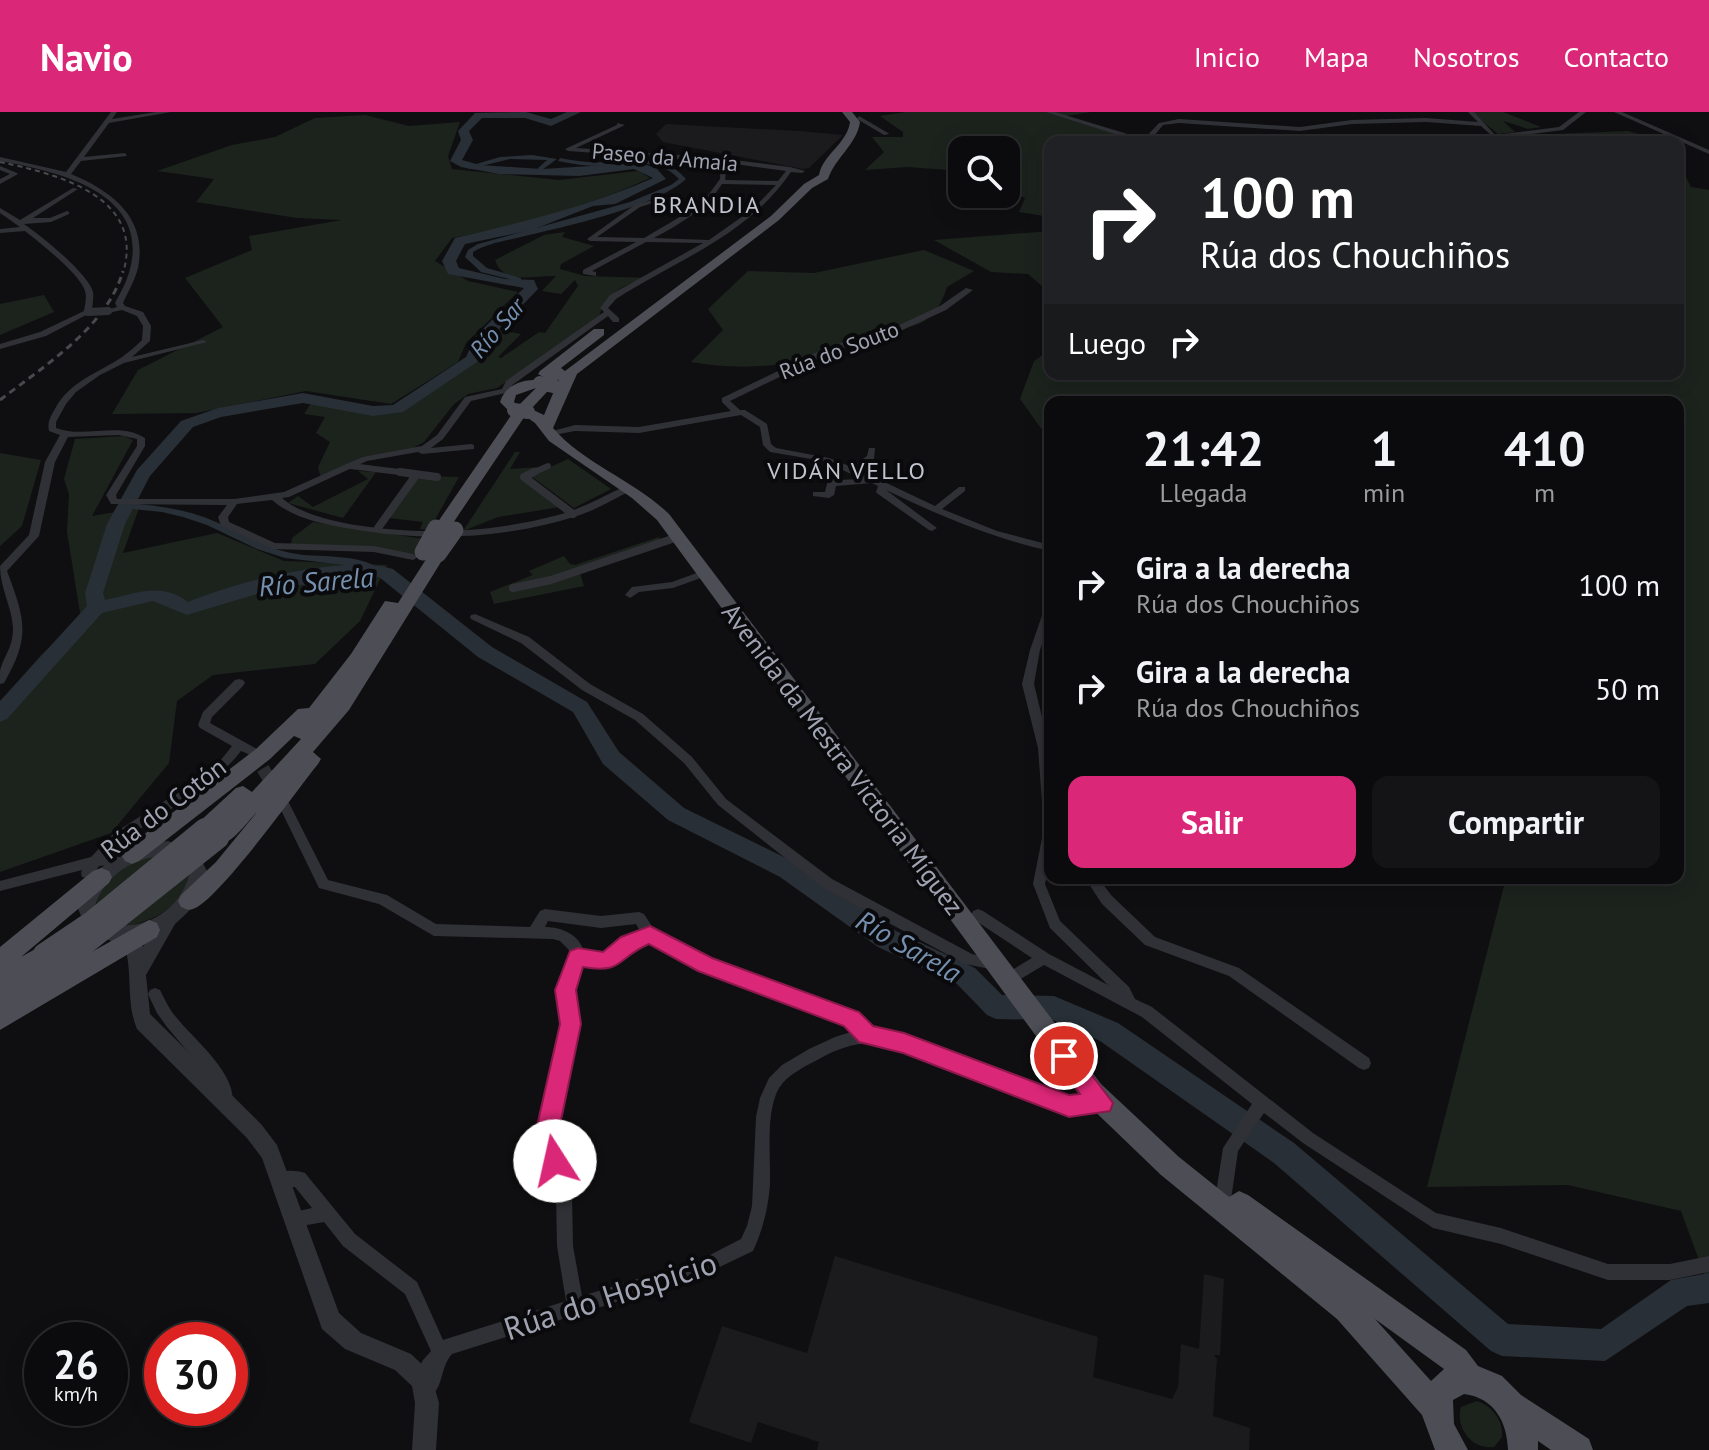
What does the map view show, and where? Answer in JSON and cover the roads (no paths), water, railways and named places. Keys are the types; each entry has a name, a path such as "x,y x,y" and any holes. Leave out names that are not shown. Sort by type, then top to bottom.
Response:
{"main road":[{"path":"0,1002 81,947 283,773 342,705 425,554 514,437 532,402 562,383 581,363 773,214 805,174 844,140 852,130 853,115"},
{"path":"805,174 825,168 853,135 853,115"},
{"path":"445,529 472,485 532,402 612,316 735,244"},
{"path":"445,529 532,402 585,350 735,244"},
{"path":"514,437 529,431 532,402"},
{"name":"Avenida da Mestra Victoria Míguez","path":"532,402 656,510 678,537 1038,1022 1108,1110 1170,1166 1347,1309 1436,1409"},
{"path":"130,857 292,729 365,661"},
{"path":"189,901 224,868 288,790 345,712 365,661"},
{"path":"0,984 93,921 211,833"},
{"path":"0,961 91,879"},
{"path":"0,1019 137,935"},
{"name":"Avenida da Mestra Victoria Míguez","path":"1108,1110 1456,1360 1469,1378 1498,1392 1511,1405"},
{"path":"1453,1450 1442,1433 1436,1409 1438,1397 1449,1382 1469,1378"},
{"path":"1511,1405 1523,1434 1523,1450"},
{"path":"1511,1405 1578,1450"}],"street":[{"path":"67,175 114,112"},
{"path":"108,121 168,112"},
{"path":"1049,112 1127,136"},
{"path":"1471,112 1492,136"},
{"path":"1502,136 1561,129 1583,112"},
{"path":"1617,112 1672,136"},
{"path":"853,115 886,134"},
{"path":"1151,136 1161,124 1179,121 1300,129 1352,122 1426,120 1484,124"},
{"name":"Paseo da Amaía","path":"619,124 622,125 568,149 774,167 805,174"},
{"path":"1684,141 1709,152"},
{"path":"80,159 125,156"},
{"path":"0,159 67,175 105,193 124,211 135,239 135,263 119,303 122,308"},
{"path":"593,274 586,272 692,212 722,182 725,164"},
{"path":"0,168 15,174 0,182"},
{"name":"Paseo da Amaía","path":"722,182 782,181 805,174"},
{"path":"782,181 753,212 713,241 613,297 605,307 612,316 509,383 532,402 575,428 639,430 737,412 764,426 767,445 773,450 811,455 938,508 982,532 1044,547"},
{"path":"25,224 75,189"},
{"path":"653,202 638,205 590,239 594,243 713,241"},
{"path":"0,210 25,224 47,242 57,257 83,281 89,292 88,312"},
{"path":"0,231 51,220 67,213"},
{"path":"643,242 701,245"},
{"name":"Rúa do Souto","path":"737,412 725,400 818,355 874,333 895,330 943,308 969,290"},
{"path":"0,347 43,334 88,312 122,308 140,314 145,320 148,336 134,353 81,381 54,416 52,429 66,433 119,432 141,438 141,446 110,498 119,502 234,502 275,497 303,489 373,457 471,447"},
{"path":"112,364 203,342"},
{"path":"419,450 440,437 465,402 480,394 532,402"},
{"path":"0,680 20,631 16,604 1,571 34,536 50,462 66,433"},
{"path":"852,471 871,457 872,450"},
{"path":"351,466 437,477"},
{"path":"548,466 524,477 573,514"},
{"path":"378,528 416,475"},
{"path":"787,477 827,475 833,479 829,495 816,494"},
{"path":"832,483 870,480"},
{"path":"883,486 881,492 932,528"},
{"path":"275,497 280,505 302,515 378,528 460,534 573,514 629,488"},
{"path":"938,508 962,489"},
{"path":"234,502 221,521 273,546 425,554"},
{"path":"513,588 551,580 678,537"},
{"path":"630,595 636,589 673,585 705,573"},
{"path":"475,617 525,640 586,687 639,717 688,760 722,802 827,883 1005,977 1044,958"},
{"path":"1044,624 1028,684 1044,748"},
{"name":"Rúa do Cotón","path":"239,683 207,715 204,725 253,752"},
{"name":"Rúa do Cotón","path":"91,879 104,848 223,769 240,744"},
{"path":"285,806 324,884 382,899 434,930 534,932 564,936 578,950 565,990 571,1019 547,1135 564,1194 565,1246 575,1307"},
{"path":"91,879 130,857 168,848 193,858 200,873 189,901 171,918 151,946 136,978"},
{"path":"1044,859 1039,884 1046,907 1069,941 1124,991 1130,1003"},
{"path":"0,886 66,869 91,879"},
{"path":"91,879 86,914 93,926 108,934 137,935 171,918"},
{"path":"1095,884 1107,900 1150,941 1234,972 1364,1063"},
{"path":"534,932 541,918 554,914 601,922 639,918 650,935 705,965 851,1019 867,1035 904,1043 1069,1106 1108,1110"},
{"path":"978,915 1044,958 1130,1003 1188,1041 1259,1106 1433,1220 1501,1236 1608,1272 1670,1272 1709,1264"},
{"path":"137,935 136,1002 144,1023 263,1142 282,1179 319,1298 330,1321 353,1341 403,1362 424,1386 424,1450"},
{"path":"578,957 607,962 629,944 650,935"},
{"path":"155,994 161,1011 171,1025 221,1078 226,1103"},
{"name":"Rúa do Hospicio","path":"440,1352 447,1347 705,1266 747,1245 758,1215 767,1108 775,1082 800,1062 839,1041 867,1035"},
{"path":"1224,1193 1231,1148 1259,1106"},
{"path":"282,1179 299,1179 349,1240 411,1288 440,1352 433,1380 424,1386"},
{"path":"296,1219 327,1213"}],"waterway":[{"name":"Río Sar","path":"97,607 94,593 116,524 143,474 187,424 218,413 303,398 373,411 397,409 472,359 480,340 531,289 529,283 505,283 453,271 449,261 460,241 528,227 591,203 611,201 660,179 640,166 591,172 542,173 480,168 456,161 467,140 463,131 479,115 516,114 551,123 576,112"},
{"path":"469,167 510,157 554,159"},
{"path":"539,170 552,159"},
{"path":"518,280 484,270 469,257 470,251 487,243 633,204 673,187 683,179 659,163 599,164 560,160"},
{"path":"125,506 187,515 285,555 342,561 376,570"},
{"name":"Río Sarela","path":"97,607 153,595 171,599 187,609 234,592 280,581 376,570 386,573 485,652 580,707 611,758 676,814 788,870 887,939 966,976 996,1007 1054,1008 1109,1032 1284,1153 1502,1340 1605,1345 1682,1291 1709,1288"},
{"name":"Río Sar","path":"0,714 97,607"}],"tunnel":[{"path":"253,752 274,787"}],"railway":[{"path":"0,162 70,182 92,193 109,207 122,225 127,247 123,273"},
{"path":"0,400 54,359 89,327 115,291 123,271"}],"district":[{"name":"BRANDIA","path":"707,204"},
{"name":"VIDÁN VELLO","path":"847,470"}]}
